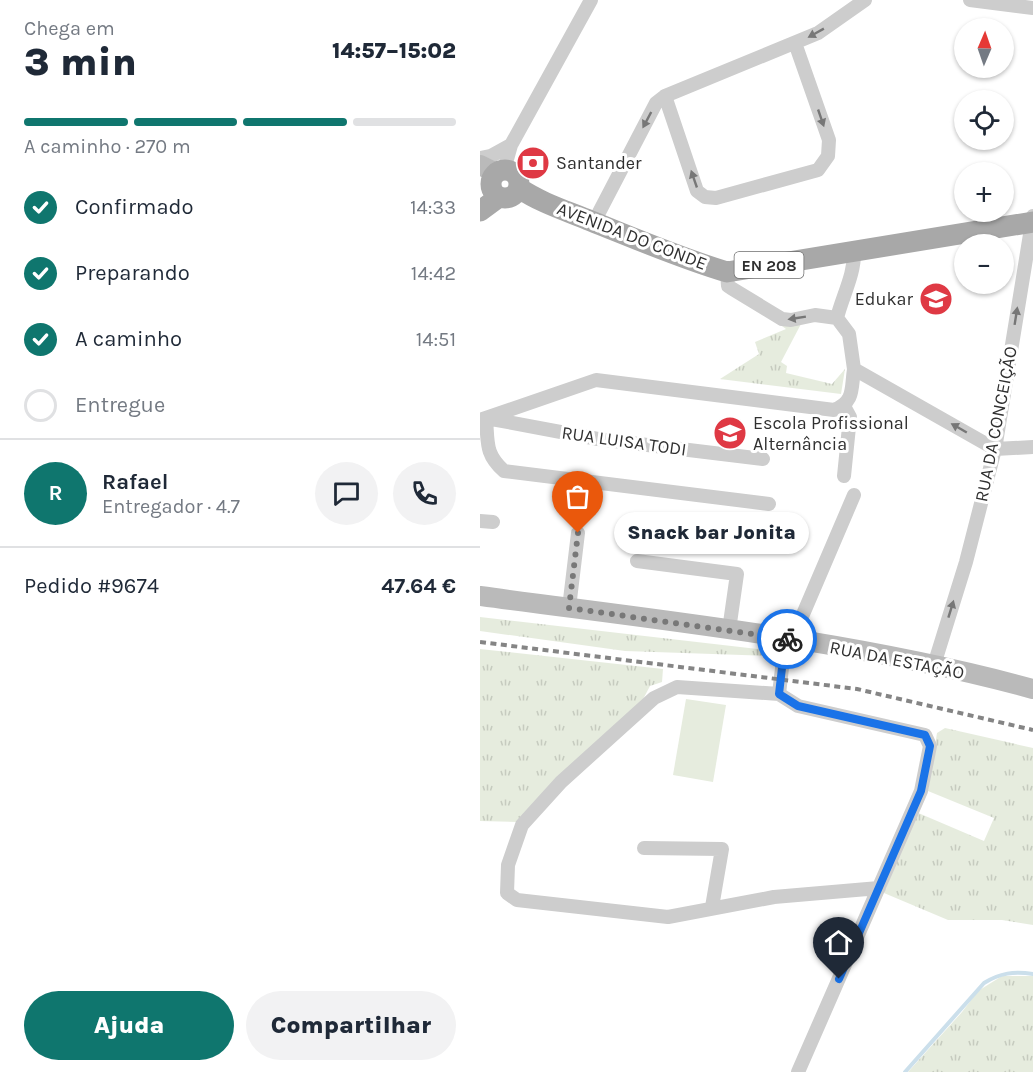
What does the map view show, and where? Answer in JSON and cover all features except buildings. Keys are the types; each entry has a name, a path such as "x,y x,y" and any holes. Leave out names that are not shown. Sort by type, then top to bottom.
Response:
{"main road":[{"path":"493,170 509,170 516,175 520,184 519,189 509,198 499,197 491,186 493,170"},
{"name":"AVENIDA DO CONDE","path":"519,189 532,197 694,262 727,272 1033,220"},
{"path":"480,211 499,197"}],"street":[{"path":"493,170 511,144 591,0"},
{"path":"594,222 656,103 665,96 818,33 865,0"},
{"path":"970,0 1033,8"},
{"path":"665,96 697,191 705,197 716,198 818,170 828,156 829,140 795,43"},
{"path":"480,158 491,156 511,144"},
{"name":"RUA DA CONCEIÇÃO","path":"934,665 966,562 995,449 1033,220"},
{"path":"837,318 855,263 854,251"},
{"path":"727,272 728,286 782,319 790,320 815,315 837,318 849,334 854,369 849,400 844,406 834,410 596,380 483,419 492,460 504,471 768,504"},
{"path":"854,369 995,449 1033,447"},
{"path":"844,406 850,417 844,476"},
{"name":"RUA LUISA TODI","path":"483,419 598,439 763,459"},
{"path":"779,694 782,668 792,640 854,495"},
{"path":"569,608 578,533"},
{"path":"637,561 737,574 729,630"},
{"name":"RUA DA ESTAÇÃO","path":"480,596 792,640 934,665 1031,689"},
{"path":"798,1072 879,888 921,791 930,746 925,735 798,706 779,694 677,687 654,698 561,782 522,825 508,866 507,892 517,900 668,917 774,897 879,888"},
{"path":"644,848 722,849 712,907"}],"green space":[{"path":"801,324 781,362 787,366 786,373 832,384 845,369 841,394 720,379 759,354 755,342 786,329 782,326"},
{"path":"480,617 774,651 775,656 625,651 480,631"},
{"path":"480,649 663,669 662,682 650,686 641,703 517,822 480,821"},
{"path":"686,699 726,705 713,782 673,775"},
{"path":"945,728 1033,748 1033,925 1002,920 948,920 884,893 916,812 984,841 994,818 928,791 937,733"},
{"path":"1002,976 1033,976 1033,1072 908,1072 978,991"}],"waterway":[{"path":"905,1072 984,983 1007,974 1033,974"}],"railway":[{"path":"480,642 857,689 1033,730"}],"way so far":[{"path":"578,533 569,608 787,639"}],"place":[{"name":"Santander","path":"533,163"},
{"name":"Edukar","path":"936,299"},
{"name":"Escola Profissional Alternância","path":"730,433"},
{"name":"Snack bar Jonita","path":"578,533"}],"route":[{"path":"787,639 792,640 782,668 779,694 798,706 925,735 930,746 921,791 839,979"}]}
